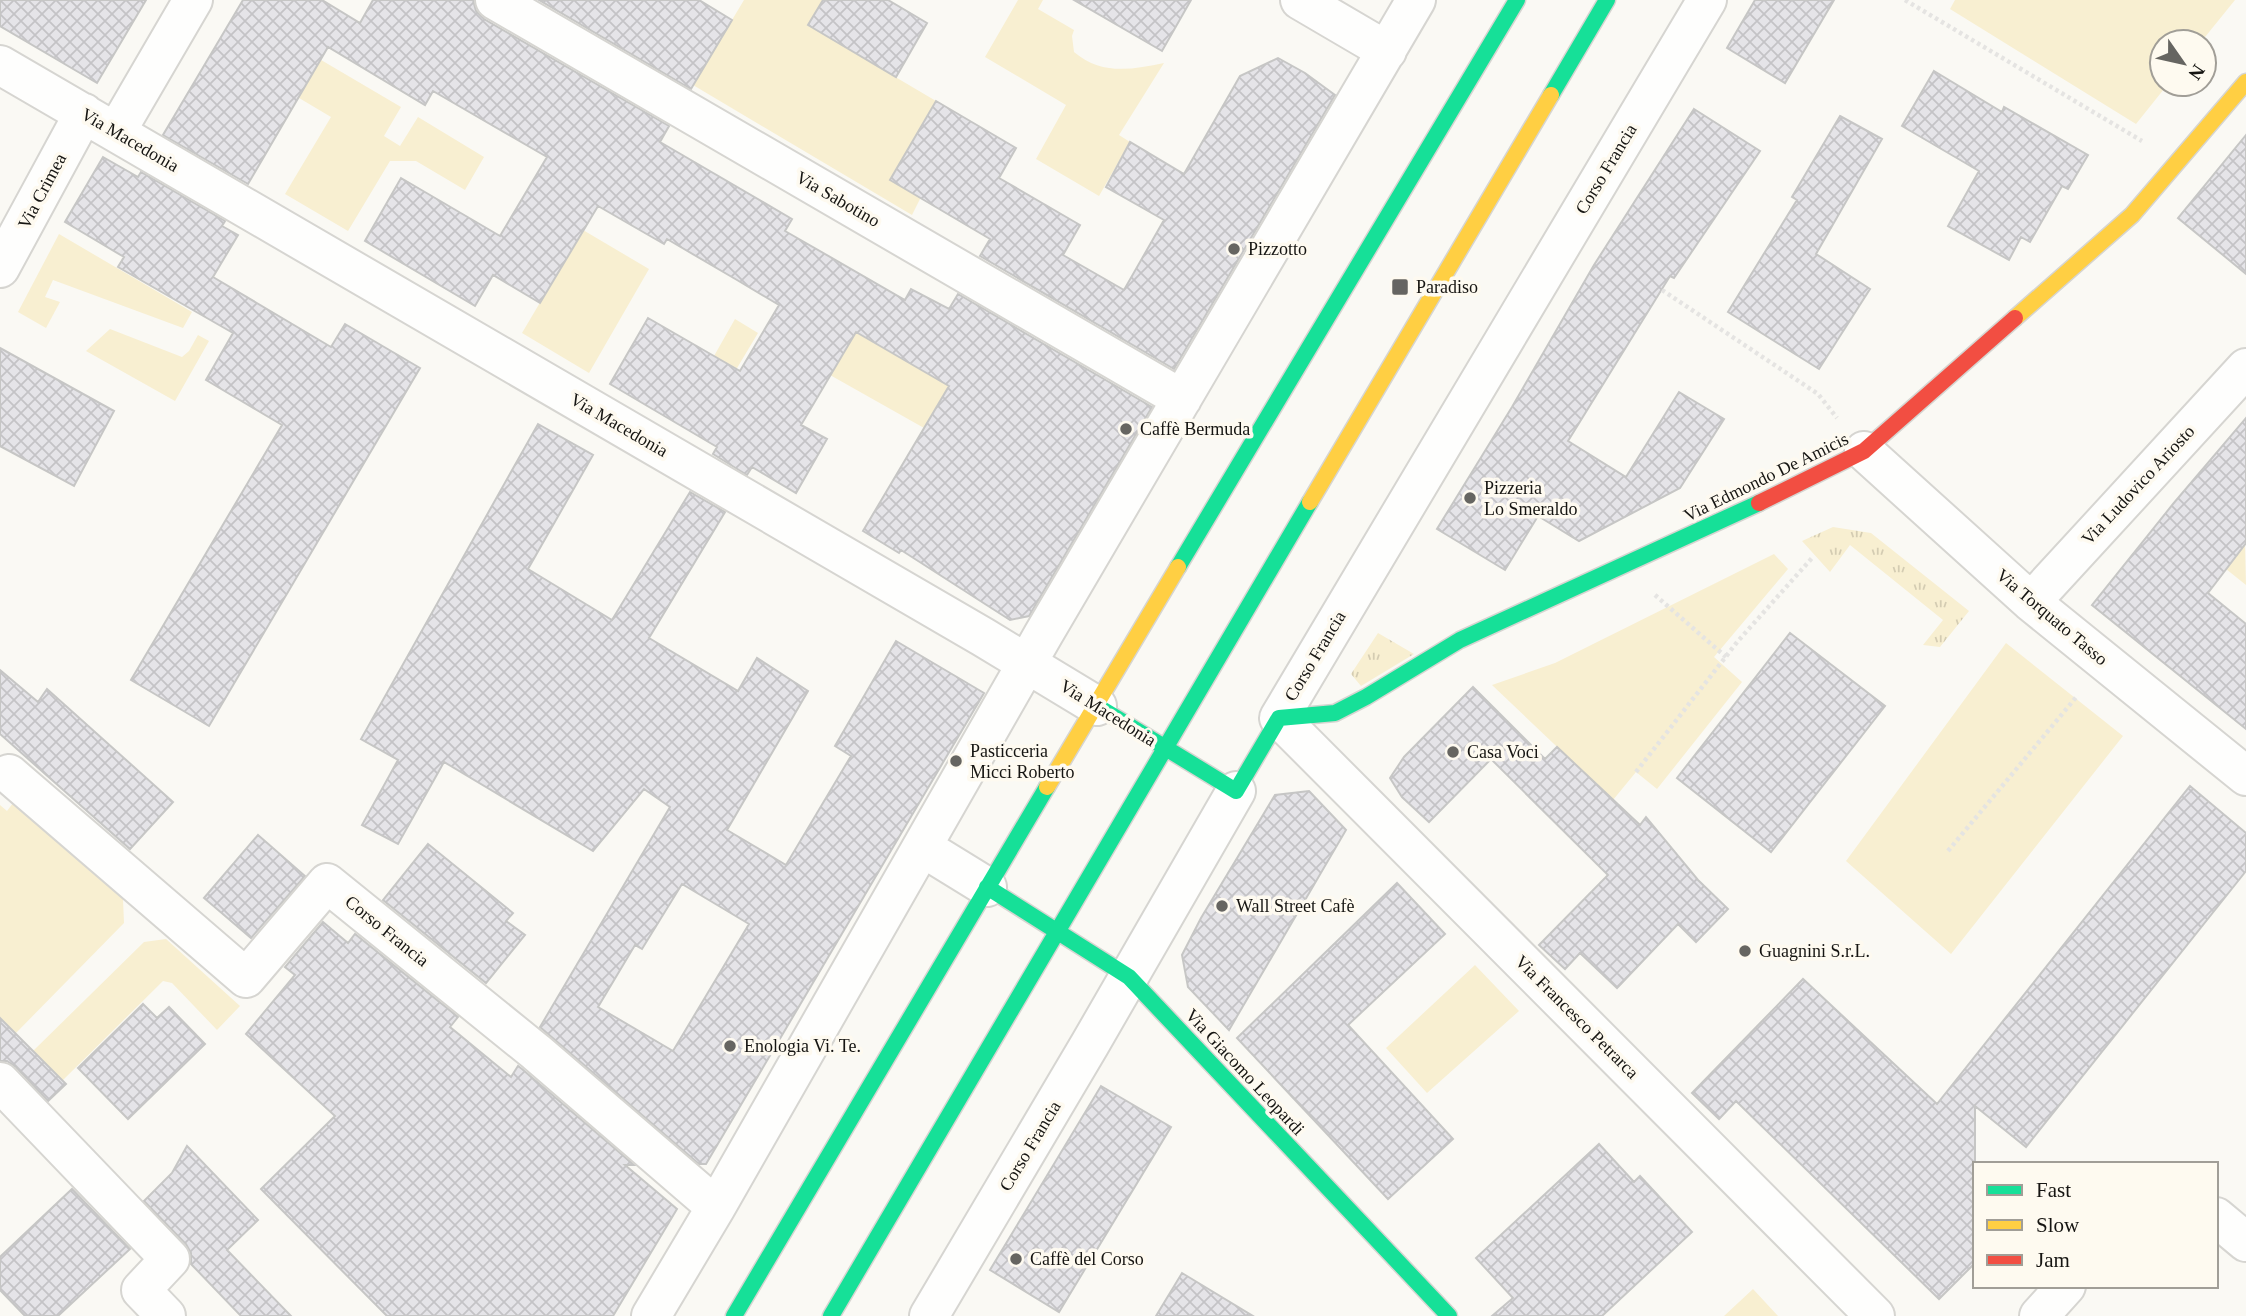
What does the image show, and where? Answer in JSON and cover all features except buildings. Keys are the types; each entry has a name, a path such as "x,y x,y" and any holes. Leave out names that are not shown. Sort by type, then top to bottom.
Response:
{"main road":[{"path":"734,1316 1517,0"},
{"path":"831,1316 1607,0"},
{"name":"Via Edmondo De Amicis","path":"1279,718 1335,713 1460,640 1766,500 1864,451 2132,215 2246,82"},
{"name":"Via Macedonia","path":"1097,706 1236,791"},
{"name":"Corso Francia","path":"1236,791 1279,718"},
{"name":"Via Giacomo Leopardi","path":"987,887 1129,977 1450,1316"}],"street":[{"name":"Via Crimea","path":"0,268 100,123 192,0"},
{"name":"Via Sabotino","path":"495,0 1182,399"},
{"path":"1300,0 1387,51"},
{"path":"651,1316 716,1208 1027,663 1416,0"},
{"name":"Corso Francia","path":"1279,718 1707,0"},
{"name":"Via Macedonia","path":"0,65 1097,706"},
{"name":"Via Ludovico Ariosto","path":"2031,602 2246,368"},
{"name":"Via Torquato Tasso","path":"1864,451 2031,602 2246,776"},
{"name":"Via Francesco Petrarca","path":"1279,718 1875,1316"},
{"name":"Corso Francia","path":"9,774 246,978 327,883 536,1052 716,1208"},
{"name":"Corso Francia","path":"929,1316 1236,791"},
{"path":"922,847 987,887"},
{"path":"0,1082 170,1259 141,1290 166,1316"},
{"path":"2218,1219 2246,1242"},
{"path":"2039,1316 2064,1288"}],"path":[{"path":"1905,0 2179,162"},
{"path":"1662,290 1818,394 1864,451"},
{"path":"1636,772 1726,657 1812,558"},
{"path":"1622,566 1726,657"},
{"path":"1948,851 2105,662"}],"green space":[{"path":"744,0 823,0 809,26 936,101 890,179 921,197 912,215 693,85"},
{"path":"1018,0 1043,0 1038,9 1074,30 1074,52 1095,64 1128,69 1164,63 1119,135 1130,142 1099,196 1036,159 1066,105 985,57"},
{"path":"1955,0 2235,0 2212,28 2148,28 2148,98 2157,98 2136,124 1950,9"},
{"path":"316,57 401,107 384,136 400,146 418,117 484,157 465,190 416,161 390,161 348,231 285,194 331,117 294,95"},
{"path":"583,230 649,269 589,373 522,333"},
{"path":"59,234 192,312 183,328 53,280 45,297 60,302 46,328 18,312"},
{"path":"735,319 758,333 697,435 676,423"},
{"path":"110,329 182,357 189,351 198,335 209,341 175,401 86,351"},
{"path":"855,332 949,386 924,428 830,375"},
{"path":"1833,527 1871,533 1969,611 1940,647 1923,645 1943,620 1850,545 1830,572 1802,541"},
{"path":"2246,543 2245,545 2246,585 2226,569"},
{"path":"1774,554 1788,569 1714,657 1742,682 1657,789 1636,772 1613,800 1492,685 1555,663"},
{"path":"1378,633 1414,654 1361,686 1351,674"},
{"path":"2006,643 2123,736 1951,954 1846,861"},
{"path":"13,803 123,899 124,923 15,1034 0,1018 0,805 7,811"},
{"path":"166,939 240,1006 217,1030 172,983 163,981 62,1081 33,1051 144,942"},
{"path":"1475,965 1519,1011 1427,1093 1386,1048"},
{"path":"1753,1289 1778,1316 1724,1316"}],"traffic: fast":[{"path":"1178,567 1517,0"},
{"path":"1551,95 1607,0"},
{"path":"831,1316 1310,502"},
{"path":"1097,706 1236,791 1279,718 1335,713 1460,640 1759,503"},
{"path":"734,1316 1047,787"},
{"path":"987,887 1129,977 1449,1316"}],"traffic: slow":[{"path":"2015,318 2132,215 2246,82"},
{"path":"1310,502 1551,95"},
{"path":"1047,787 1178,567"}],"traffic: jam":[{"path":"1759,503 1864,451 2015,318"}],"place":[{"name":"Pizzotto","path":"1234,249"},
{"name":"Paradiso","path":"1400,287"},
{"name":"Caffè Bermuda","path":"1126,429"},
{"name":"Pizzeria Lo Smeraldo","path":"1470,498"},
{"name":"Casa Voci","path":"1453,752"},
{"name":"Pasticceria Micci Roberto","path":"956,761"},
{"name":"Wall Street Cafè","path":"1222,906"},
{"name":"Guagnini S.r.L.","path":"1745,951"},
{"name":"Enologia Vi. Te.","path":"730,1046"},
{"name":"Caffè del Corso","path":"1016,1259"}]}
